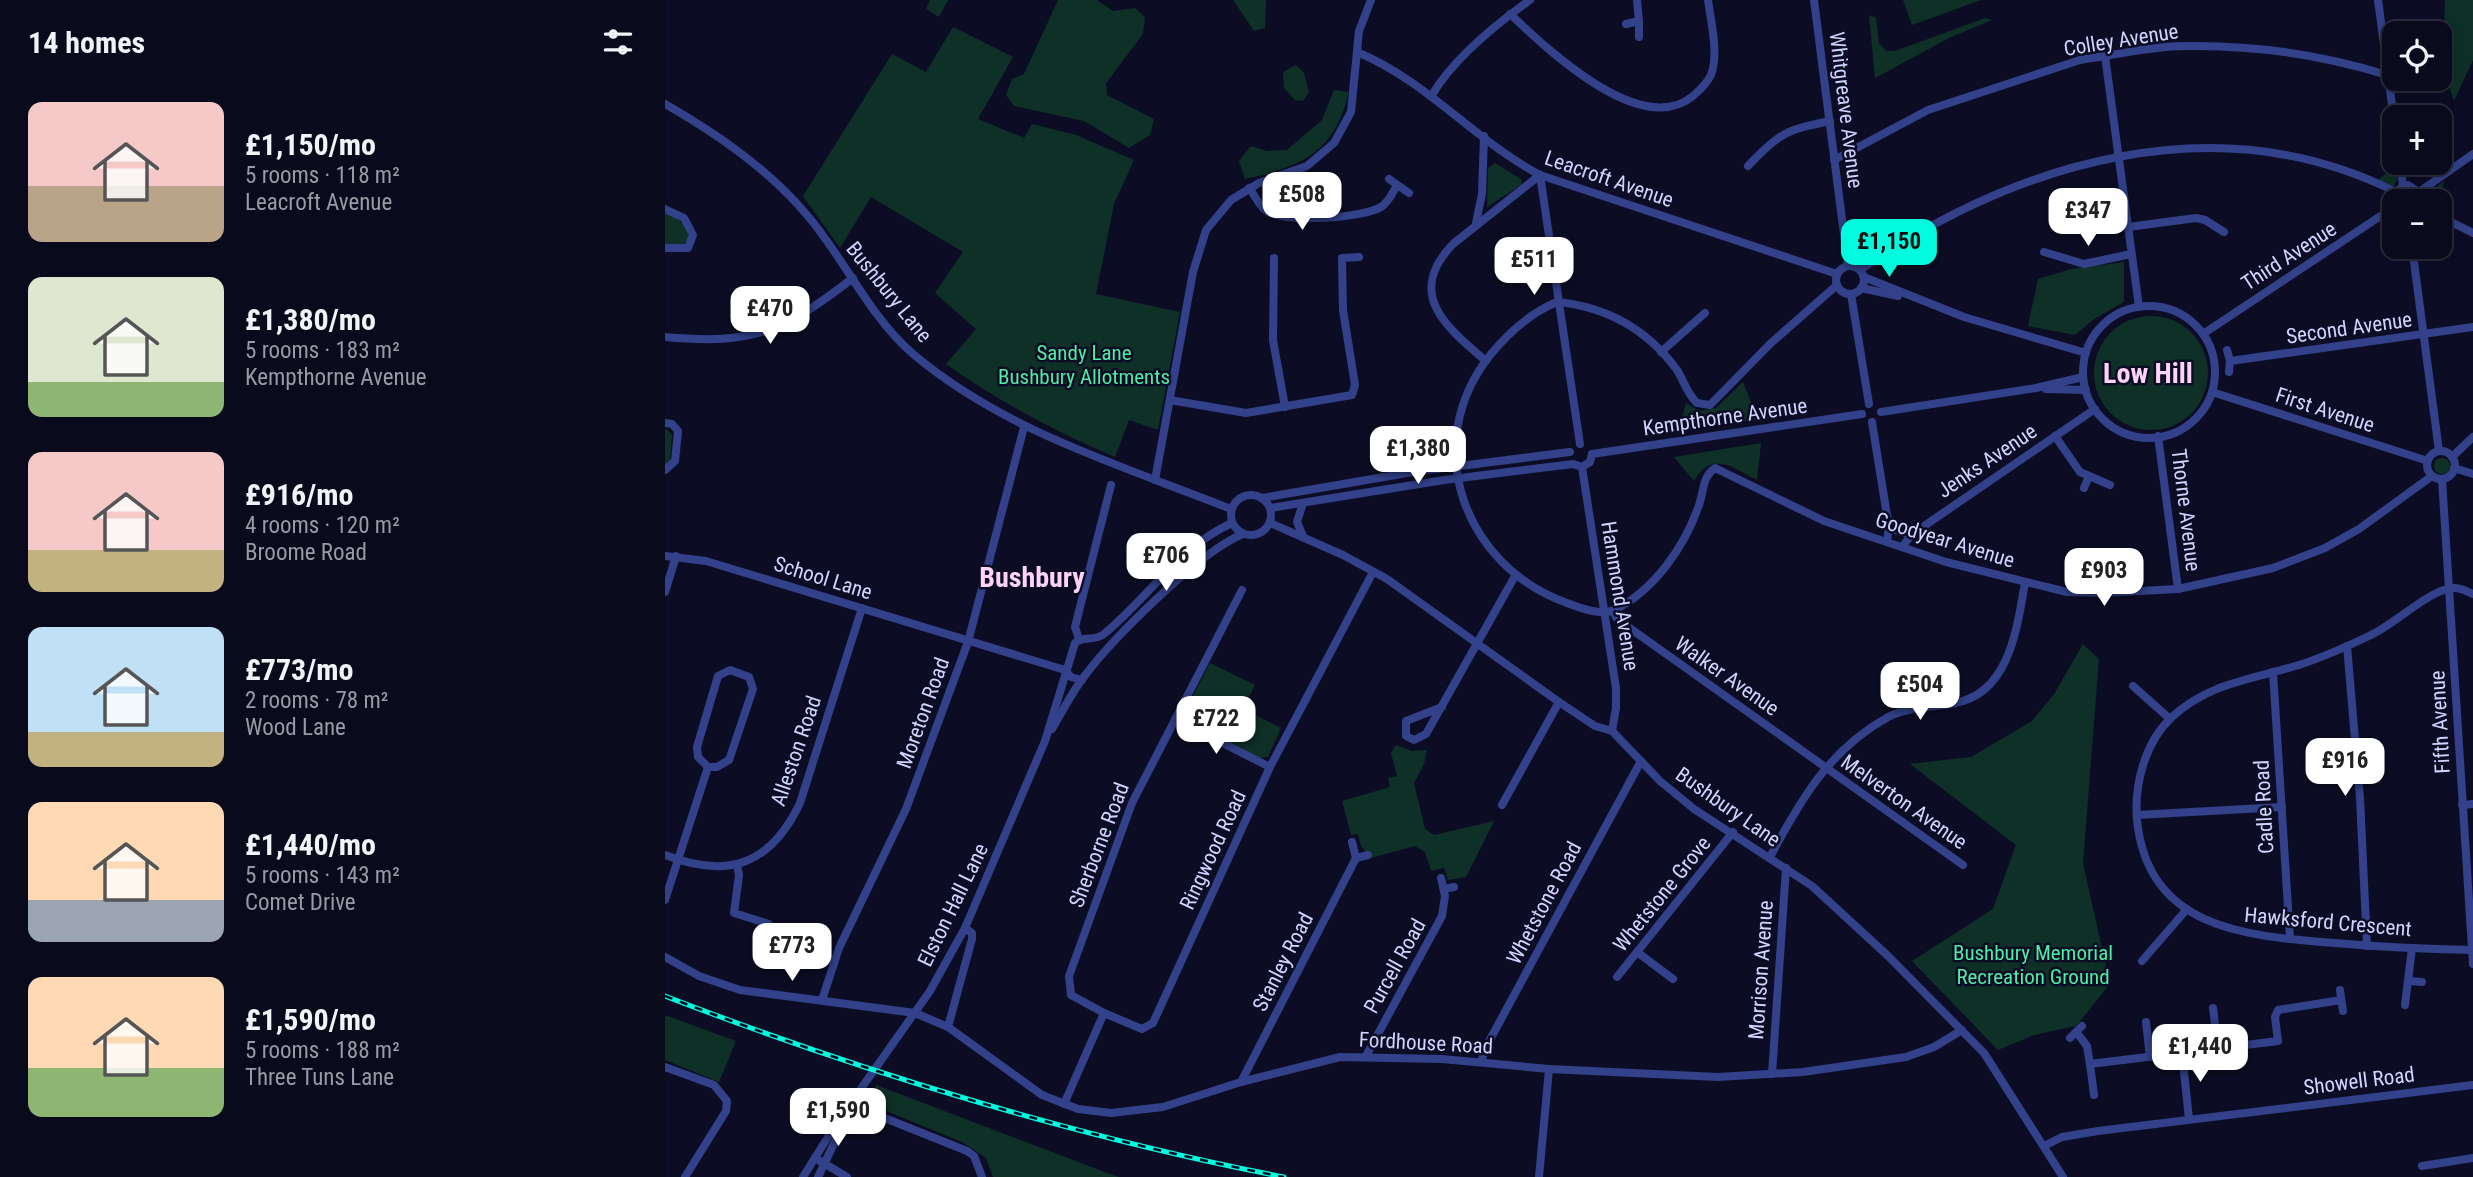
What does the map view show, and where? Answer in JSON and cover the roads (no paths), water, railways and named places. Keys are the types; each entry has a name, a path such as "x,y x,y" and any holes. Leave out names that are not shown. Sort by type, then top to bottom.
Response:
{"street":[{"path":"1155,480 1193,272 1201,242 1224,206 1249,188 1307,166 1334,143 1351,112 1361,20 1371,0"},
{"path":"1432,95 1443,78 1510,14 1530,0"},
{"path":"1637,0 1639,37"},
{"path":"1510,14 1548,50 1582,75 1629,101 1657,108 1687,101 1701,90 1711,74 1714,52 1708,0"},
{"name":"Whitgreave Avenue","path":"1814,0 1848,266"},
{"path":"2378,0 2382,30"},
{"path":"1626,24 1639,21"},
{"name":"Colley Avenue","path":"1834,159 1927,110 2080,60 2105,56 2185,46 2263,50 2343,61 2382,73"},
{"name":"Leacroft Avenue","path":"1357,52 1401,73 1540,175 1837,274"},
{"path":"2105,56 2139,307"},
{"name":"Bushbury Lane","path":"665,104 733,146 782,190 807,215 912,352 971,395 1024,427 1231,509"},
{"path":"1748,166 1772,141 1789,130 1830,121"},
{"path":"1476,223 1482,194 1485,136"},
{"path":"1861,288 1862,273 1919,231 2022,182 2119,156 2201,149 2255,150 2350,171 2382,189"},
{"path":"2430,189 2473,154"},
{"path":"1486,361 1443,323 1431,289 1433,276 1444,254 1476,223 1540,175 1580,444"},
{"path":"2401,189 2402,175"},
{"path":"1249,188 1265,210 1288,218 1328,217 1378,209 1386,203 1393,182 1409,193"},
{"path":"2403,186 2412,186 2414,189"},
{"path":"1328,204 1328,217"},
{"path":"665,209 684,218 693,235 688,248 665,248"},
{"name":"Third Avenue","path":"2203,334 2382,215"},
{"path":"2128,227 2196,218 2206,220 2224,232"},
{"path":"2452,222 2473,233"},
{"path":"2044,252 2084,264 2131,254"},
{"path":"1170,400 1246,413 1349,396 1355,391 1343,310 1342,258 1359,257"},
{"path":"1274,258 1273,340 1285,407"},
{"path":"2413,259 2439,451"},
{"path":"1912,298 1861,288 1851,294 1842,291 1837,285 1837,274 1848,266 1912,298 2026,337 2086,353"},
{"path":"665,337 720,340 763,333 798,318 853,278"},
{"path":"1609,611 1546,596 1515,576 1492,554 1483,539 1456,479 1455,466 1458,422 1469,390 1486,361 1516,327 1543,307 1557,302 1613,315 1633,325 1678,371 1691,398 1697,403 1714,402 1771,343 1837,285"},
{"path":"1851,294 1869,404"},
{"path":"2139,307 2158,307 2178,312 2203,334 2214,359 2212,392 2201,412 2188,426 2158,436 2126,433 2109,424 2095,409 2083,377 2086,353 2104,324 2121,312 2139,307"},
{"path":"1661,352 1705,313"},
{"name":"Second Avenue","path":"2229,362 2473,327"},
{"path":"2227,350 2229,372"},
{"path":"1881,412 2036,388 2083,377"},
{"path":"2036,388 2086,390"},
{"name":"First Avenue","path":"2212,392 2428,461"},
{"path":"1869,404 1877,405 1881,412 1879,419 1873,422 1866,420 1862,414 1864,407 1869,404"},
{"name":"Jenks Avenue","path":"1903,546 1910,535 2095,409"},
{"name":"Kempthorne Avenue","path":"1592,454 1862,414"},
{"path":"1873,422 1889,528 1887,541"},
{"path":"665,423 672,424 678,431 675,461 665,470"},
{"name":"Moreton Road","path":"822,1000 839,948 906,808 968,642 1024,427"},
{"path":"2055,436 2076,468 2089,477 2110,485"},
{"name":"Thorne Avenue","path":"2158,436 2178,589"},
{"path":"2452,457 2473,437"},
{"path":"1262,498 1270,508 1270,523 1257,534 1243,534 1232,523 1231,509 1244,495 1262,498 1455,466 1570,452 1580,444"},
{"path":"1270,508 1456,479 1573,464 1582,467 1590,462 1592,454 1589,448 1580,444"},
{"path":"2439,451 2452,457"},
{"path":"2439,451 2428,461 2432,476 2442,479 2450,475 2454,468 2452,457"},
{"path":"1570,452 1573,464"},
{"name":"Hammond Avenue","path":"1582,467 1609,611 1616,688 1612,731"},
{"path":"2454,468 2473,474"},
{"name":"Goodyear Avenue","path":"1609,611 1643,590 1673,556 1685,537 1699,505 1706,476 1712,470 1724,470 1762,492 1824,521 1946,562 2067,592 2101,593 2178,589 2273,568 2325,548 2360,529 2432,476"},
{"path":"2084,488 2089,477"},
{"name":"Fifth Avenue","path":"2442,479 2473,964"},
{"name":"Elston Hall Lane","path":"1045,741 1070,653 1079,639 1075,627 1111,485"},
{"path":"1303,503 1297,522 1304,537"},
{"path":"1079,639 1093,640 1108,631 1172,568 1218,529 1232,523"},
{"name":"Bushbury Lane","path":"1270,523 1373,572 1595,726 1612,731 1694,809 1786,868 1849,918 1984,1053 2063,1177"},
{"path":"1889,528 1910,535"},
{"name":"Elston Hall Lane","path":"852,1105 871,1073 915,1013 965,928 1045,741 1081,680 1102,654 1181,578 1227,540 1243,534"},
{"name":"School Lane","path":"665,556 706,561 1065,670 1071,677 1081,680"},
{"path":"665,592 676,556"},
{"name":"Ringwood Road","path":"1104,1013 1142,1030 1153,1023 1270,767 1373,572"},
{"path":"1442,707 1406,721 1406,736 1420,738 1442,707 1475,643 1515,576"},
{"path":"1770,857 1824,767 1889,716 1921,707 1958,703 1993,681 2010,653 2025,583"},
{"path":"2450,588 2473,594"},
{"name":"Hawksford Crescent","path":"2450,588 2378,632 2347,646 2273,673 2218,686 2194,699 2170,719 2145,760 2138,786 2137,814 2143,848 2152,868 2173,897 2187,909 2230,931 2367,946 2472,950"},
{"name":"Sherborne Road","path":"1104,1013 1071,995 1069,976 1132,803 1242,590"},
{"name":"Alleston Road","path":"665,855 716,868 737,864 776,840 794,817 862,608"},
{"name":"Walker Avenue","path":"1609,611 1617,620 1824,767"},
{"path":"1093,640 1102,654"},
{"path":"2347,646 2360,798 2367,946"},
{"path":"737,671 749,677 753,689 729,760 717,768 708,768 697,752 707,709 718,676 724,672 737,671"},
{"name":"Cadle Road","path":"2273,673 2290,939"},
{"path":"2133,686 2170,719"},
{"path":"1502,805 1559,702"},
{"path":"1175,719 1270,767"},
{"name":"Whetstone Road","path":"1481,1062 1486,1047 1641,761"},
{"name":"Melverton Avenue","path":"1824,767 1963,865"},
{"path":"665,900 708,768"},
{"path":"2462,805 2473,804"},
{"path":"2137,814 2282,807"},
{"name":"Whetstone Grove","path":"1617,977 1733,832"},
{"path":"1353,842 1356,859 1368,855"},
{"name":"Stanley Road","path":"1241,1082 1356,859"},
{"path":"737,864 739,875 734,912 769,924 769,939"},
{"name":"Morrison Avenue","path":"1772,1074 1786,868"},
{"name":"Purcell Road","path":"1366,1056 1442,916 1444,889 1441,878"},
{"path":"1444,889 1454,887"},
{"path":"2141,961 2187,909"},
{"path":"948,1027 972,939 972,933 965,928"},
{"path":"2405,1005 2412,948"},
{"path":"1637,952 1673,979"},
{"name":"Fordhouse Road","path":"665,957 699,976 740,990 915,1013 948,1027 1021,1082 1063,1104 1098,1113 1145,1111 1241,1082 1339,1058 1366,1056 1718,1077 1772,1074 1906,1057 1934,1047 1962,1030"},
{"path":"2410,981 2422,982"},
{"path":"2340,990 2343,1010"},
{"path":"2090,1064 2278,1041 2275,1017 2278,1010 2341,1000"},
{"path":"2213,1008 2218,1049"},
{"path":"1063,1104 1104,1013"},
{"path":"2146,1022 2150,1057"},
{"path":"2077,1033 2087,1046 2094,1094"},
{"path":"2182,1053 2189,1119"},
{"path":"665,1067 714,1085 727,1101 726,1111 685,1177"},
{"path":"1539,1177 1549,1069"},
{"name":"Showell Road","path":"2044,1146 2062,1137 2473,1085"},
{"path":"803,1177 836,1124 852,1105"},
{"path":"818,1177 852,1105"},
{"path":"852,1105 967,1151 974,1156 982,1177"},
{"path":"815,1158 847,1177"},
{"path":"2422,1166 2473,1158"}],"railway":[{"path":"665,996 816,1051 971,1100 1128,1143 1284,1177"}],"district":[{"name":"Low Hill","path":"2148,373"},
{"name":"Bushbury","path":"1032,577"}],"park label":[{"name":"Sandy Lane Bushbury Allotments","path":"1084,365"},
{"name":"Bushbury Memorial Recreation Ground","path":"2033,965"}]}
